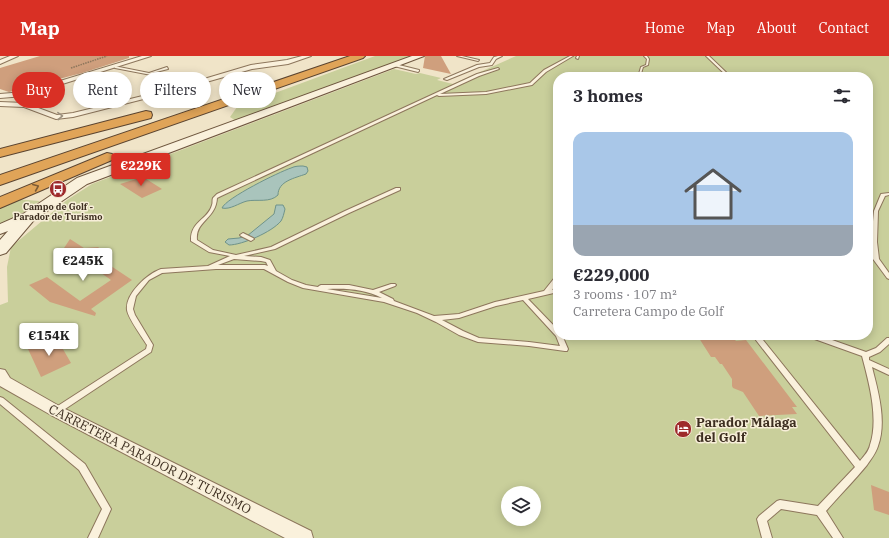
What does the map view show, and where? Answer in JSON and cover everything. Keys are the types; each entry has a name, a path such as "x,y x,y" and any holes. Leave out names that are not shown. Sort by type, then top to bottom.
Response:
{"highway":[{"path":"276,82 346,56"},
{"path":"276,82 360,56"},
{"path":"0,172 24,167 219,101"},
{"path":"0,203 223,108"},
{"path":"0,152 158,112"},
{"path":"0,180 24,167"}],"street":[{"path":"0,62 16,56"},
{"path":"0,96 24,94 148,56"},
{"path":"211,79 251,67 288,62 308,56"},
{"path":"0,229 28,217 82,181 420,56"},
{"path":"0,105 25,105 56,117 73,115 140,98"},
{"path":"0,250 24,224 28,217"},
{"name":"CARRETERA PARADOR DE TURISMO","path":"0,374 6,382 56,412 304,538"}],"lane":[{"path":"458,56 478,60"},
{"path":"446,79 478,66 491,64 495,58 501,56"},
{"path":"435,95 486,93 531,84 545,71 572,56"},
{"path":"640,72 642,67 647,65 648,59 645,56"},
{"path":"707,56 725,72"},
{"path":"395,66 418,71"},
{"path":"114,67 140,72"},
{"path":"154,72 167,68"},
{"path":"273,271 268,261 262,259 234,257 211,251 194,241 194,231 213,211 216,205 215,198 435,95 486,72 498,69"},
{"path":"206,268 234,257 273,248 347,212 398,190"},
{"path":"889,194 883,195 876,211 874,242 876,259 889,277"},
{"path":"243,235 251,239"},
{"path":"56,412 149,350 150,345 130,309 133,296 147,279 161,271 206,268 265,267 290,281 312,288 385,300 435,318 461,333 478,340 529,344 565,349 560,340"},
{"path":"546,293 553,284"},
{"path":"375,291 393,285"},
{"path":"312,288 337,286 359,287 375,291 399,305"},
{"path":"435,318 459,316 496,304 553,291"},
{"path":"524,298 553,330"},
{"path":"759,340 860,467"},
{"path":"823,340 866,358 889,372"},
{"path":"866,358 889,340"},
{"path":"820,511 860,467 874,447 877,427 876,403 866,358"},
{"path":"0,400 82,466 107,509 93,538"},
{"path":"767,538 762,519 780,504 820,511 838,538"}],"path":[{"path":"71,68 107,56"}],"green space":[{"path":"375,56 412,56 276,106 276,93"},
{"path":"516,56 889,56 889,538 0,538 0,305 8,302 7,267 11,247 67,200 92,184 394,69 441,78 437,80 453,84"},
{"path":"236,108 271,108 236,121 230,117"},
{"path":"14,199 40,201 14,219 0,226 0,205"}],"water":[{"path":"292,167 307,167 308,171 306,174 284,183 279,190 278,195 275,197 267,200 247,201 231,207 222,208 242,192 265,180"},
{"path":"276,205 283,205 285,209 282,220 277,225 256,237 241,243 229,245 225,242 228,239 247,236 274,214"}],"building":[{"path":"40,56 129,56 129,58 85,72 73,72 73,75 65,77 65,72 12,72 12,91 9,92 0,89 0,68"},
{"path":"425,56 441,56 451,74 423,68"},
{"path":"143,177 162,189 142,198 120,184"},
{"path":"70,239 84,248 99,247 93,254 132,280 91,309 96,313 95,316 50,302 29,285 47,277 80,301 111,280 87,263 70,264 76,256 64,248"},
{"path":"56,337 71,363 41,377 28,349"},
{"path":"700,340 746,340 797,407 792,407 797,414 759,416 743,392 733,388 732,379 722,364 720,364 715,357 711,357"},
{"path":"871,485 889,492 889,515 874,510"}],"place":[{"name":"Campo de Golf - Parador de Turismo","path":"58,189"},
{"name":"Parador Málaga del Golf","path":"683,429"}]}
